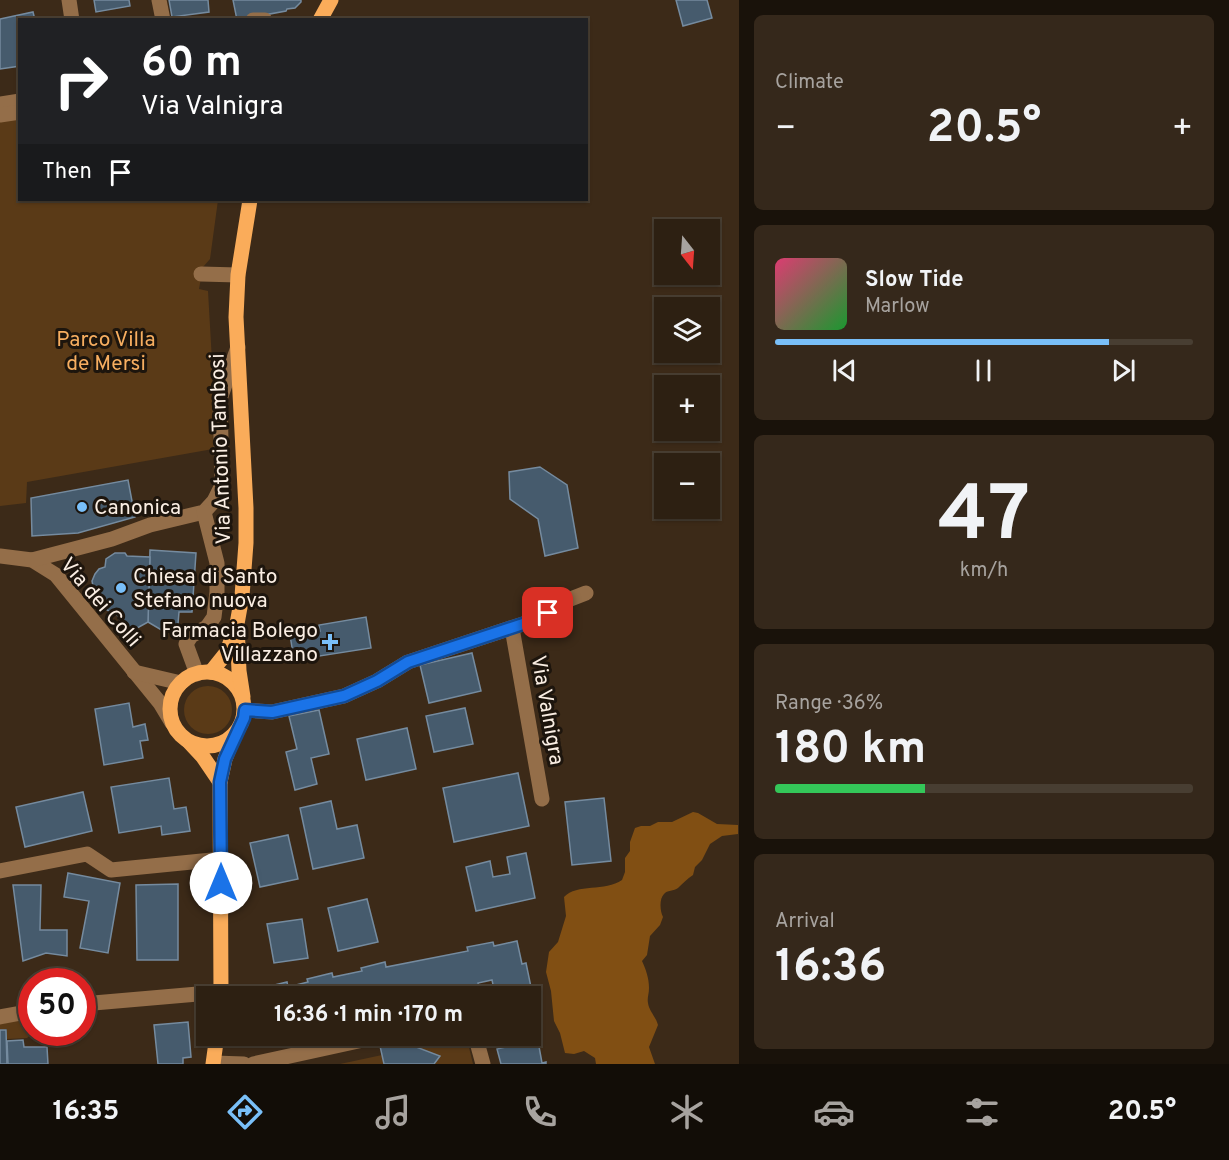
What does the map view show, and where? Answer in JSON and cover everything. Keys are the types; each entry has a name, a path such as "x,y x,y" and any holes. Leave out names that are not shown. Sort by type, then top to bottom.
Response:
{"main road":[{"path":"321,18 331,0"},
{"name":"Via Antonio Tambosi","path":"244,703 239,671 237,624 246,543 236,317 238,276 250,201"},
{"path":"220,782 203,757 178,733 172,723 171,700 181,683 204,673 227,652 237,624"},
{"path":"204,673 221,675 231,680 238,687 244,703 244,718 225,759 220,782 221,986"},
{"path":"188,741 197,746 208,747 219,745 235,734"},
{"path":"214,1063 216,1046"}],"street":[{"path":"69,0 72,18"},
{"path":"159,0 163,18"},
{"path":"0,104 18,101"},
{"path":"0,115 18,111"},
{"path":"201,274 238,276"},
{"path":"32,560 112,539 150,525 204,512 214,501 222,485 220,399 238,347"},
{"path":"204,512 217,563 214,617 207,627 191,636 186,644 204,673"},
{"name":"Via dei Colli","path":"0,556 32,560 56,575 160,702 172,723"},
{"path":"244,703 272,712 344,696 377,681 408,662 535,620 568,600 586,593"},
{"name":"Via Valnigra","path":"512,628 542,799"},
{"name":"Via dei Colli","path":"134,672 181,683"},
{"path":"0,871 87,854 111,870 222,859"},
{"path":"96,1003 196,996"},
{"path":"0,1017 18,1014"},
{"path":"254,1064 336,1046"},
{"path":"478,1046 483,1064"},
{"path":"214,1063 244,1064"}],"green space":[{"name":"Parco Villa de Mersi","path":"18,117 18,201 218,201 210,259 203,267 199,289 208,291 213,449 27,482 26,503 0,506 0,120"},
{"path":"203,686 213,686 225,693 232,705 232,715 225,727 213,734 203,734 188,723 184,715 184,705 195,690"},
{"path":"18,1021 18,1038 7,1039 7,1029 0,1029 0,1024"},
{"path":"380,1046 469,1046 473,1064 340,1064 382,1055"}],"shaded area":[{"path":"693,812 717,824 738,825 738,834 722,836 710,844 702,860 695,867 693,875 678,888 662,896 663,917 660,925 650,936 647,955 642,961 648,981 649,1006 658,1025 649,1047 655,1064 596,1064 595,1058 584,1051 574,1054 565,1053 554,1021 551,991 546,972 549,952 558,942 566,916 564,897 576,890 608,886 622,880 625,872 625,858 630,851 630,842 635,828 650,826 658,822 672,822"}],"building":[{"path":"94,0 129,0 130,6 96,12"},
{"path":"169,0 208,0 209,12 172,17"},
{"path":"233,0 301,0 295,8 286,11 237,18"},
{"path":"676,0 707,0 712,18 683,26"},
{"path":"33,12 34,18 18,18 18,66 0,69 0,19"},
{"path":"540,467 567,485 578,548 545,556 538,519 510,499 509,472"},
{"name":"Canonica","path":"128,480 135,517 78,533 32,536 31,498"},
{"path":"150,550 196,553 192,612 179,612 178,624 163,631 148,622"},
{"name":"Chiesa di Santo Stefano nuova","path":"115,553 150,557 148,622 139,627 131,629 123,626 117,615 107,610 104,601 95,596 92,581 95,574 99,569 105,567 106,559"},
{"name":"Farmacia Bolego Villazzano","path":"366,617 371,648 294,660 290,635 320,631 319,625"},
{"path":"472,653 481,691 429,703 420,665"},
{"path":"129,703 133,727 145,724 148,740 140,741 143,758 104,765 95,709"},
{"path":"465,708 473,744 434,752 426,716"},
{"path":"319,710 329,754 311,758 317,784 295,790 286,752 297,749 289,716"},
{"path":"407,728 416,769 366,780 357,739"},
{"path":"518,773 529,826 454,842 443,788"},
{"path":"169,778 174,809 186,807 190,831 162,835 161,826 119,833 111,787"},
{"path":"83,792 92,831 25,847 16,807"},
{"path":"604,798 611,861 572,865 565,802"},
{"path":"331,801 337,829 357,825 364,858 313,869 300,808"},
{"path":"288,835 298,879 260,887 250,843"},
{"path":"526,853 535,898 476,911 466,867 490,861 493,877 510,874 507,857"},
{"path":"68,873 120,883 108,953 80,948 89,901 64,897"},
{"path":"178,884 178,960 137,960 136,885"},
{"path":"13,885 41,885 40,930 67,930 67,956 46,953 23,961"},
{"path":"367,899 378,942 338,951 328,908"},
{"path":"302,919 308,958 274,963 267,924"},
{"path":"517,941 522,964 526,963 531,986 493,986 492,980 478,983 479,986 292,986 308,982 307,979 332,973 333,977 362,971 361,968 385,962 386,967 468,951 467,947 493,942 494,946"},
{"path":"287,982 288,986 270,986"},
{"path":"188,1022 191,1057 183,1058 183,1064 158,1064 154,1025"},
{"path":"0,1030 6,1030 7,1064 0,1064"},
{"path":"18,1040 18,1046 24,1047 47,1047 48,1064 8,1064 7,1041"},
{"path":"380,1046 414,1046 440,1056 434,1064 384,1064"},
{"path":"539,1046 542,1063 546,1062 546,1064 501,1064 497,1049"}],"place":[{"name":"Canonica","path":"82,507"},
{"name":"Chiesa di Santo Stefano nuova","path":"121,588"},
{"name":"Farmacia Bolego Villazzano","path":"330,642"}],"route":[{"path":"221,883 220,782 225,759 244,718 245,710 272,712 344,696 377,681 408,662 535,620 548,613"}]}
